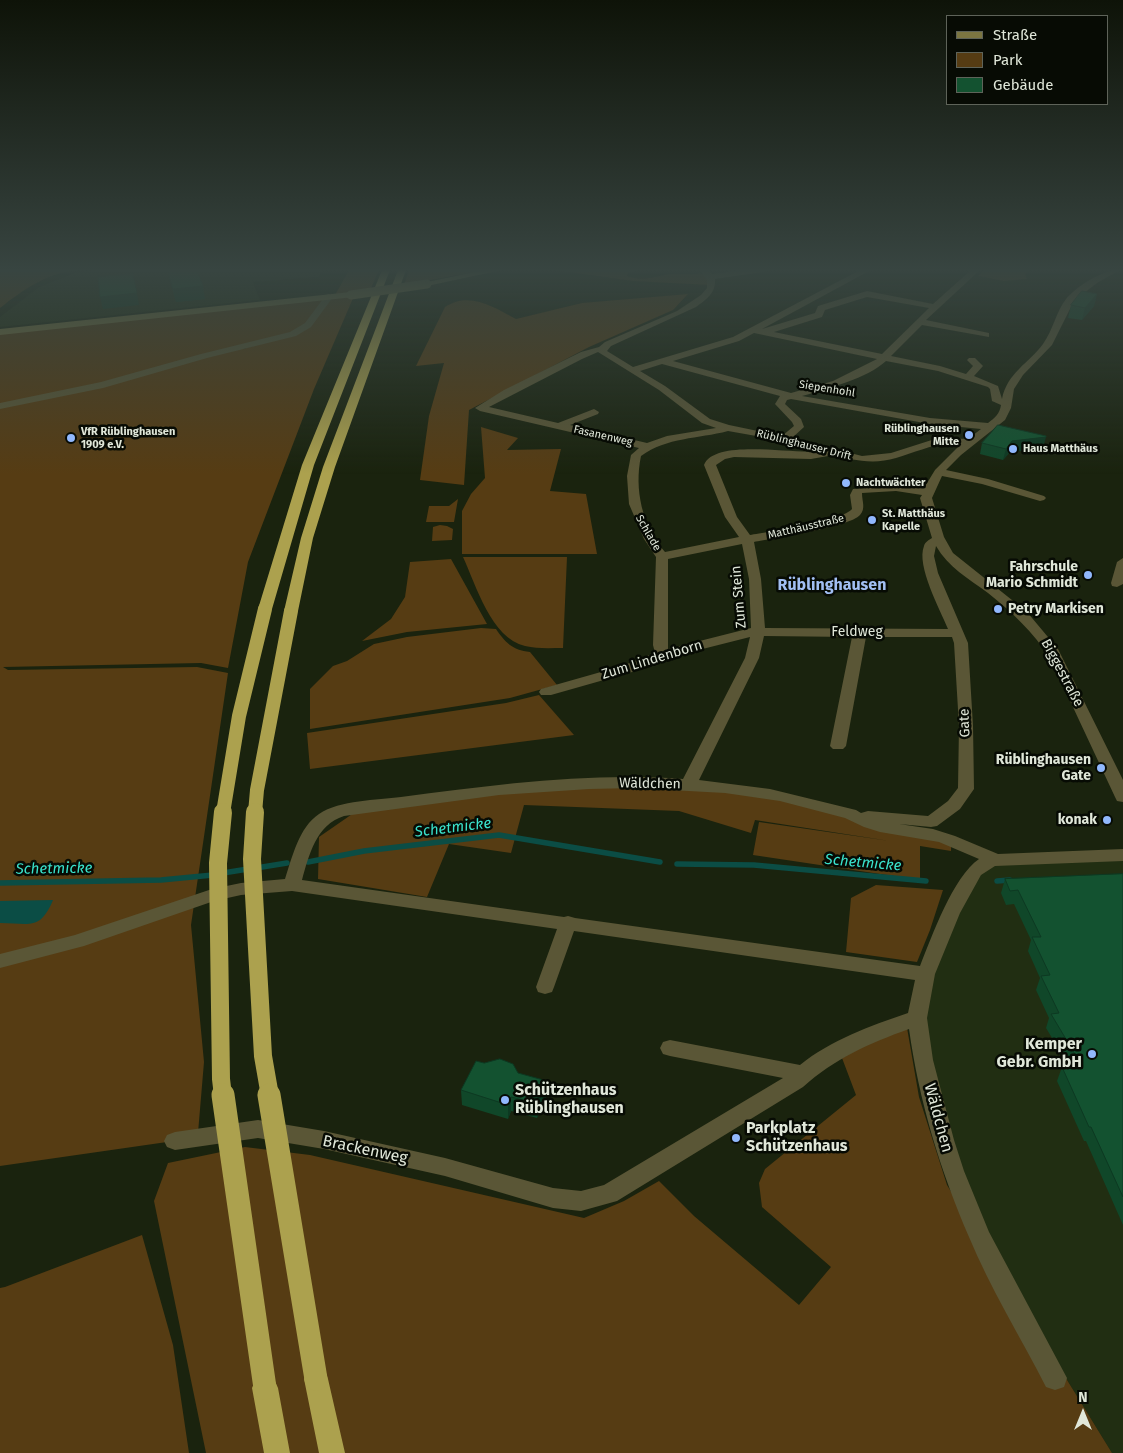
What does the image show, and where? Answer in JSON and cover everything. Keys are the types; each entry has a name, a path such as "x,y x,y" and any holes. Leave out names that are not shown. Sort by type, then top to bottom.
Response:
{"highway":[{"path":"277,1453 264,1388 221,1078 218,863 225,797 239,716 265,609 308,465 359,338"},
{"path":"332,1453 316,1379 263,1056 252,859 259,781 290,610 308,538 330,467 377,338"}],"street":[{"path":"0,406 103,385 204,356 279,338"},
{"path":"602,349 608,344 623,338"},
{"path":"632,370 739,338"},
{"path":"790,338 940,369 968,377 994,386 997,401 1007,403"},
{"path":"784,440 799,427 797,421 780,404 783,398 788,395 836,383 878,364 905,338"},
{"path":"928,492 952,457 968,442 992,427 1001,418 1007,403 1009,388 1013,381 1047,346 1051,338"},
{"name":"Rüblinghauser Drift","path":"602,349 605,355 662,388 698,415 727,428 762,434 862,459 878,459 938,441 968,442"},
{"name":"Fasanenweg","path":"602,349 589,352 501,394 480,408 646,446"},
{"path":"968,377 978,366 972,360"},
{"name":"Siepenhohl","path":"662,361 815,401 864,408 901,416 992,427"},
{"name":"Fasanenweg","path":"560,426 594,412"},
{"name":"Rüblinghauser Drift","path":"646,446 676,437 727,428"},
{"name":"Schlade","path":"646,446 636,455 634,463 633,502 636,514 654,547 662,556 660,645 662,655"},
{"name":"Zum Stein","path":"689,784 752,658 758,632 755,579 747,540 731,516 710,465 711,462 726,454 805,456 829,452"},
{"path":"940,472 984,481 1040,498"},
{"name":"Matthäusstraße","path":"662,556 834,522 854,515 858,509 857,491 861,490 896,488 928,492"},
{"name":"Biggestraße","path":"928,492 926,498 939,539 945,550 957,563 1018,610 1044,638 1057,658 1123,797"},
{"name":"Gate","path":"850,814 931,822 954,805 966,789 966,726 961,643 932,573 928,556 930,545 939,539"},
{"path":"1117,583 1123,562"},
{"name":"Feldweg","path":"758,632 957,633"},
{"name":"Zum Lindenborn","path":"546,692 627,669 662,655 744,633 758,632"},
{"path":"838,746 860,632"},
{"name":"Wäldchen","path":"292,885 306,840 325,817 354,809 548,784 689,784 770,794 850,814 880,828 932,835 962,842 995,860"},
{"name":"Wäldchen","path":"1055,1378 980,1237 953,1170 922,1060 917,1018 926,974 951,913 974,871 984,863 995,860 1123,855"},
{"path":"0,961 78,941 212,895 241,889 292,885 568,922 926,974"},
{"path":"545,987 568,922"},
{"name":"Brackenweg","path":"174,1141 258,1129 324,1140 444,1167 553,1198 581,1201 609,1194 796,1081 803,1074 859,1039 917,1018"},
{"path":"670,1048 803,1074"}],"shaded area":[{"path":"1123,855 1123,1453 1112,1453 979,1237 923,1060 926,974 984,863"}],"green space":[{"path":"0,338 275,338 241,348 280,338 336,338 314,389 248,562 228,668 201,663 3,667 8,670 197,667 228,673 191,925 204,1062 198,1133 174,1141 0,1166"},
{"path":"430,338 610,338 469,410 464,485 420,480 429,416 444,363 416,366"},
{"path":"481,427 518,438 507,450 561,449 550,491 586,494 597,554 462,554 462,511 471,494 485,478"},
{"path":"458,499 454,522 426,522 429,506 449,506"},
{"path":"440,525 453,529 452,540 432,541 433,527"},
{"path":"463,557 567,557 563,648 525,646 513,641 503,633 486,609"},
{"path":"451,559 487,624 407,632 362,641 391,619 405,597 410,562"},
{"path":"481,628 496,629 510,645 530,652 557,685 510,698 310,729 310,689 333,666 347,661 374,644 407,637"},
{"path":"539,695 574,735 310,769 307,733 506,703"},
{"path":"541,785 653,787 769,794 951,842 951,851 920,846 920,880 753,855 759,822 890,841 755,820 751,833 679,811 524,805 511,853 449,844 427,897 318,879 319,837 358,810"},
{"path":"876,885 943,890 917,962 846,952 851,898"},
{"path":"906,1022 919,1097 947,1185 1112,1453 206,1453 154,1201 168,1163 245,1147 310,1155 584,1218 624,1201 659,1181 694,1216 799,1305 831,1267 762,1207 759,1183 765,1169 856,1095 842,1058"},
{"path":"142,1235 173,1345 189,1453 0,1453 0,1288"}],"water":[{"path":"53,900 43,917 38,921 27,924 0,923 0,901"}],"building":[{"path":"998,425 1046,437 1012,441 1006,449 982,443"},
{"name":"Kemper Gebr. GmbH","path":"1123,874 1123,1197 1062,1067 1082,1066 1051,1014 1059,1013 1041,976 1050,975 1032,937 1041,937 1018,890 1010,891 1005,879"},
{"path":"500,1059 513,1064 518,1073 547,1081 536,1103 511,1097 508,1105 461,1090 476,1061 484,1063"}],"waterway":[{"name":"Schetmicke","path":"308,862 364,851 499,835 660,862"},
{"name":"Schetmicke","path":"256,868 287,863"},
{"name":"Schetmicke","path":"677,864 754,865 926,881"},
{"name":"Schetmicke","path":"223,873 248,869"},
{"name":"Schetmicke","path":"0,883 161,880 213,875"},
{"name":"Schetmicke","path":"997,881 1010,880"}],"place":[{"name":"Rüblinghausen Mitte","path":"969,435"},
{"name":"VfR Rüblinghausen 1909 e.V.","path":"71,438"},
{"name":"Haus Matthäus","path":"1013,449"},
{"name":"Nachtwächter","path":"846,483"},
{"name":"St. Matthäus Kapelle","path":"872,520"},
{"name":"Fahrschule Mario Schmidt","path":"1088,575"},
{"name":"Petry Markisen","path":"998,609"},
{"name":"Rüblinghausen Gate","path":"1101,768"},
{"name":"konak","path":"1107,820"},
{"name":"Kemper Gebr. GmbH","path":"1092,1054"},
{"name":"Schützenhaus Rüblinghausen","path":"505,1100"},
{"name":"Parkplatz Schützenhaus","path":"736,1138"}],"district":[{"name":"Rüblinghausen","path":"832,586"}]}
